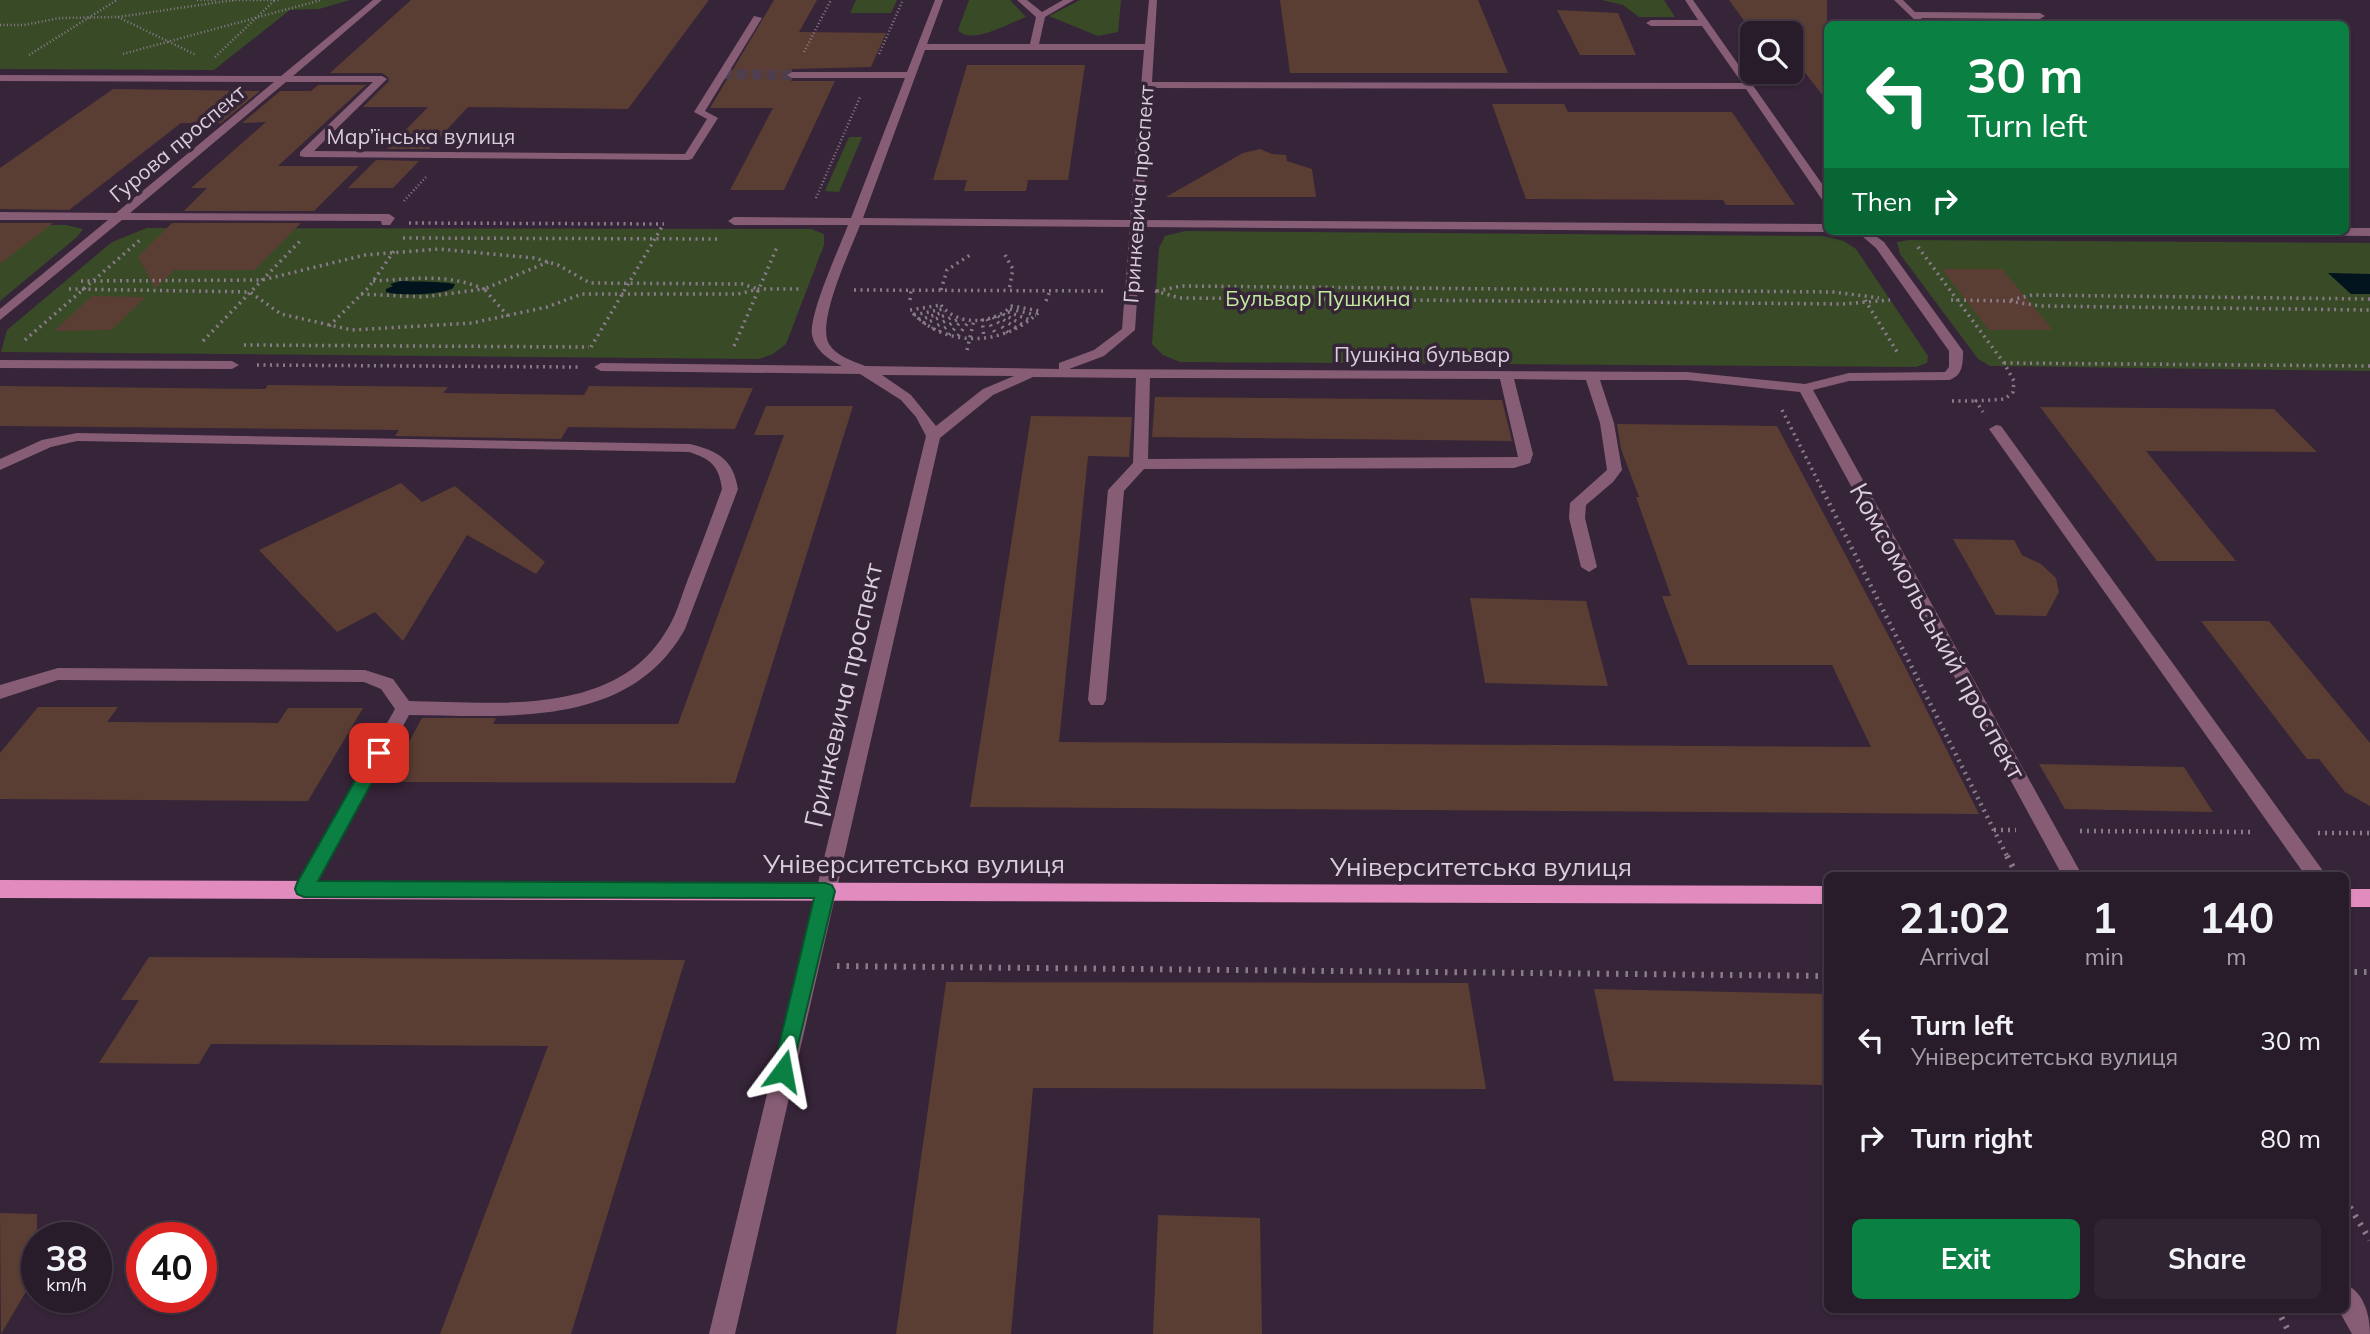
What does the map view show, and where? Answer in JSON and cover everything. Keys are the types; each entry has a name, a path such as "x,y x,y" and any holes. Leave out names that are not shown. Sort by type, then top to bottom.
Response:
{"main road":[{"name":"Університетська вулиця","path":"0,889 1824,895"},
{"path":"2349,898 2370,898"}],"street":[{"name":"Гурова проспект","path":"0,316 379,0"},
{"path":"933,436 928,420 918,408 865,371 844,364 832,355 819,336 821,314 939,0"},
{"path":"1021,0 1041,16"},
{"path":"1034,47 1041,16 1070,0"},
{"name":"Гринкевича проспект","path":"722,1334 933,436 988,392 1036,372 1091,360 1110,348 1128,330 1147,47 1153,0"},
{"path":"1689,0 1824,195"},
{"path":"1898,0 1919,21"},
{"path":"1913,15 2040,16"},
{"name":"Мар’їнська вулиця","path":"0,78 382,79 304,154 688,157 713,118 699,113 757,18"},
{"path":"1651,23 1704,23"},
{"path":"921,47 1147,47"},
{"path":"792,75 911,75"},
{"path":"1146,85 1748,86"},
{"path":"0,216 387,220"},
{"path":"734,221 1824,228"},
{"path":"2349,232 2370,232"},
{"path":"1867,235 1880,245 1919,300"},
{"name":"Пушкіна бульвар","path":"601,367 1143,374 1686,376 1805,387 1849,377 1914,379 1949,376 1956,368 1956,351 1919,300"},
{"path":"0,363 232,365"},
{"path":"1097,700 1116,489 1140,464 1143,374"},
{"path":"1140,464 1514,463 1525,460 1526,454 1506,375"},
{"path":"1589,567 1577,518 1578,503 1615,470 1608,423 1591,375"},
{"name":"Комсомольський проспект","path":"1805,387 2070,872"},
{"path":"1996,429 2314,872"},
{"path":"0,465 47,443 78,437 690,448 718,457 728,471 730,489 684,613 668,644 643,671 609,692 569,705 404,708"},
{"path":"0,692 58,674 365,676 387,684 404,708"},
{"path":"304,889 404,708"},
{"path":"2349,1304 2366,1334"}],"path":[{"path":"25,58 117,0"},
{"path":"197,0 280,0"},
{"path":"0,25 24,25 60,18 118,18 234,0"},
{"path":"257,79 210,61 275,0"},
{"path":"114,57 321,0"},
{"path":"792,75 831,0"},
{"path":"118,18 200,56"},
{"path":"387,220 445,155"},
{"path":"34,343 20,343 168,216"},
{"path":"387,220 664,224 591,347"},
{"path":"214,344 200,344 303,237 292,237"},
{"path":"398,238 725,239"},
{"path":"1918,247 2004,363 2014,381 2013,392 2006,399 1976,401 1996,429"},
{"path":"37,285 95,279 262,280 328,261 394,251 472,251 508,254 549,262 576,273 590,283 743,284 759,289"},
{"path":"328,326 361,295 394,251"},
{"path":"941,290 947,270 970,255"},
{"path":"1005,255 1013,269 1009,290"},
{"path":"361,295 432,299 484,289 549,262"},
{"path":"373,281 445,277 463,280 484,289 509,317"},
{"path":"160,292 173,280"},
{"path":"583,294 590,283"},
{"path":"682,294 688,284"},
{"path":"37,285 81,291 250,292 281,314 352,330 403,330 472,323 509,317 583,294 738,294 759,289 1156,291 1181,286 1834,292 1890,300"},
{"path":"910,300 911,290"},
{"path":"1046,301 1050,290"},
{"path":"1156,291 1180,298 1843,304 1890,300 1957,300 2008,301 2041,306 2370,310"},
{"path":"2008,301 2032,295 2370,299"},
{"path":"1863,296 1914,379"},
{"path":"941,305 947,313 960,319 972,320 1003,313 1012,306 1040,311 1024,325 1008,333 970,338 931,329 923,325 910,310 941,305"},
{"path":"918,320 947,313"},
{"path":"923,325 947,313"},
{"path":"931,329 947,313"},
{"path":"1003,313 1031,320"},
{"path":"1003,313 1024,325"},
{"path":"1003,313 1017,329"},
{"path":"1003,313 1008,333"},
{"path":"988,318 997,336"},
{"path":"939,332 960,319"},
{"path":"949,335 960,319"},
{"path":"982,319 985,338"},
{"path":"957,337 972,320"},
{"path":"970,338 972,320"},
{"path":"242,345 604,347"},
{"path":"2004,363 2370,366"},
{"path":"232,365 601,367"},
{"path":"1779,404 2015,872"},
{"path":"1994,830 2370,833"},
{"path":"808,966 1824,976"},
{"path":"2349,972 2370,972"},
{"path":"2349,1206 2370,1240"},
{"path":"2279,1313 2290,1334"}],"green space":[{"path":"0,0 350,0 319,9 290,10 214,70 0,69"},
{"path":"856,0 897,0 891,13 850,13"},
{"path":"969,0 1010,0 1026,17 981,34 964,34 958,30"},
{"path":"1080,0 1121,0 1118,32 1098,36 1049,16"},
{"path":"1602,0 1664,0 1675,17 1639,17 1623,5"},
{"path":"849,137 862,137 839,192 825,191"},
{"path":"0,225 66,225 83,229 77,237 0,301"},
{"path":"147,228 811,229 824,234 824,245 786,344 773,354 759,359 1,352 7,330 112,242"},
{"name":"Бульвар Пушкина","path":"1185,231 1823,236 1844,241 1856,249 1928,356 1927,363 1916,367 1180,362 1163,355 1152,344 1159,248 1165,236"},
{"path":"1897,242 2370,243 2370,371 1990,366 1978,359 1900,254"}],"water":[{"path":"2328,273 2370,274 2370,294 2351,294"},
{"path":"401,281 455,284 448,290 430,293 386,292 386,289 393,286 390,284"}],"building":[{"path":"411,0 709,0 628,109 468,107 429,149 387,149 428,107 363,107 389,81 388,77 382,73 330,73"},
{"path":"774,0 817,0 799,32 886,33 871,67 792,69 786,73 785,76 792,81 835,81 784,190 730,190 773,108 710,108"},
{"path":"1280,0 1478,0 1508,73 1290,73"},
{"path":"1729,0 1827,0 1827,21 1824,21 1824,97 1803,70 1803,21 1744,21"},
{"path":"1557,10 1618,13 1636,55 1580,55"},
{"path":"967,65 1085,65 1068,180 1028,180 1026,191 964,191 967,180 933,180"},
{"path":"318,85 366,85 278,166 359,166 314,211 184,211 207,188 191,188 266,122 242,123 280,91 311,91"},
{"path":"113,89 260,91 221,123 181,123 69,210 0,209 0,168"},
{"path":"1492,104 1564,104 1568,112 1732,112 1795,205 1726,205 1723,200 1526,199"},
{"path":"1260,149 1272,154 1286,155 1287,161 1312,169 1316,197 1166,197 1243,153"},
{"path":"376,160 419,161 393,188 348,188"},
{"path":"0,223 53,223 0,264"},
{"path":"172,223 301,223 254,270 174,270 155,288 138,257"},
{"path":"1942,269 2002,269 2053,330 1989,330"},
{"path":"92,296 146,297 111,330 54,331"},
{"path":"268,385 448,387 443,393 584,395 589,386 753,388 735,429 568,427 561,439 395,436 399,430 0,426 0,386 265,389"},
{"path":"1155,397 1502,400 1512,441 1152,437"},
{"path":"766,406 853,406 735,783 387,782 422,718 496,718 493,724 678,724 784,435 754,435"},
{"path":"2040,407 2274,409 2317,452 2146,451 2236,561 2157,561"},
{"path":"1031,416 1132,417 1129,457 1088,456 1059,742 1871,747 1832,665 1688,665 1662,596 1671,596 1636,497 1639,497 1621,449 1617,424 1777,426 1904,665 1979,814 970,807"},
{"path":"401,483 422,502 455,486 545,562 536,574 467,535 403,641 375,612 337,632 259,550"},
{"path":"1953,539 2014,540 2022,555 2041,564 2056,578 2059,592 2046,616 1996,615"},
{"path":"1470,598 1586,601 1608,686 1485,683"},
{"path":"2201,621 2269,621 2370,743 2370,806 2345,792 2319,759 2307,759"},
{"path":"38,707 118,707 107,722 278,723 288,708 363,708 308,801 0,799 0,753"},
{"path":"2039,764 2184,767 2213,812 2065,809"},
{"path":"149,957 685,960 571,1334 440,1334 548,1046 211,1044 199,1064 99,1063 139,1000 121,1000"},
{"path":"946,982 1468,983 1486,1089 1033,1088 1011,1334 896,1334"},
{"path":"1594,989 1824,994 1824,1085 1614,1081"},
{"path":"0,1213 37,1214 37,1222 21,1222 21,1300 1,1334"},
{"path":"1158,1215 1260,1218 1262,1334 1153,1334"}],"tunnel":[{"path":"722,74 792,75"}],"route":[{"path":"379,753 304,889 825,891 783,1071"}]}
